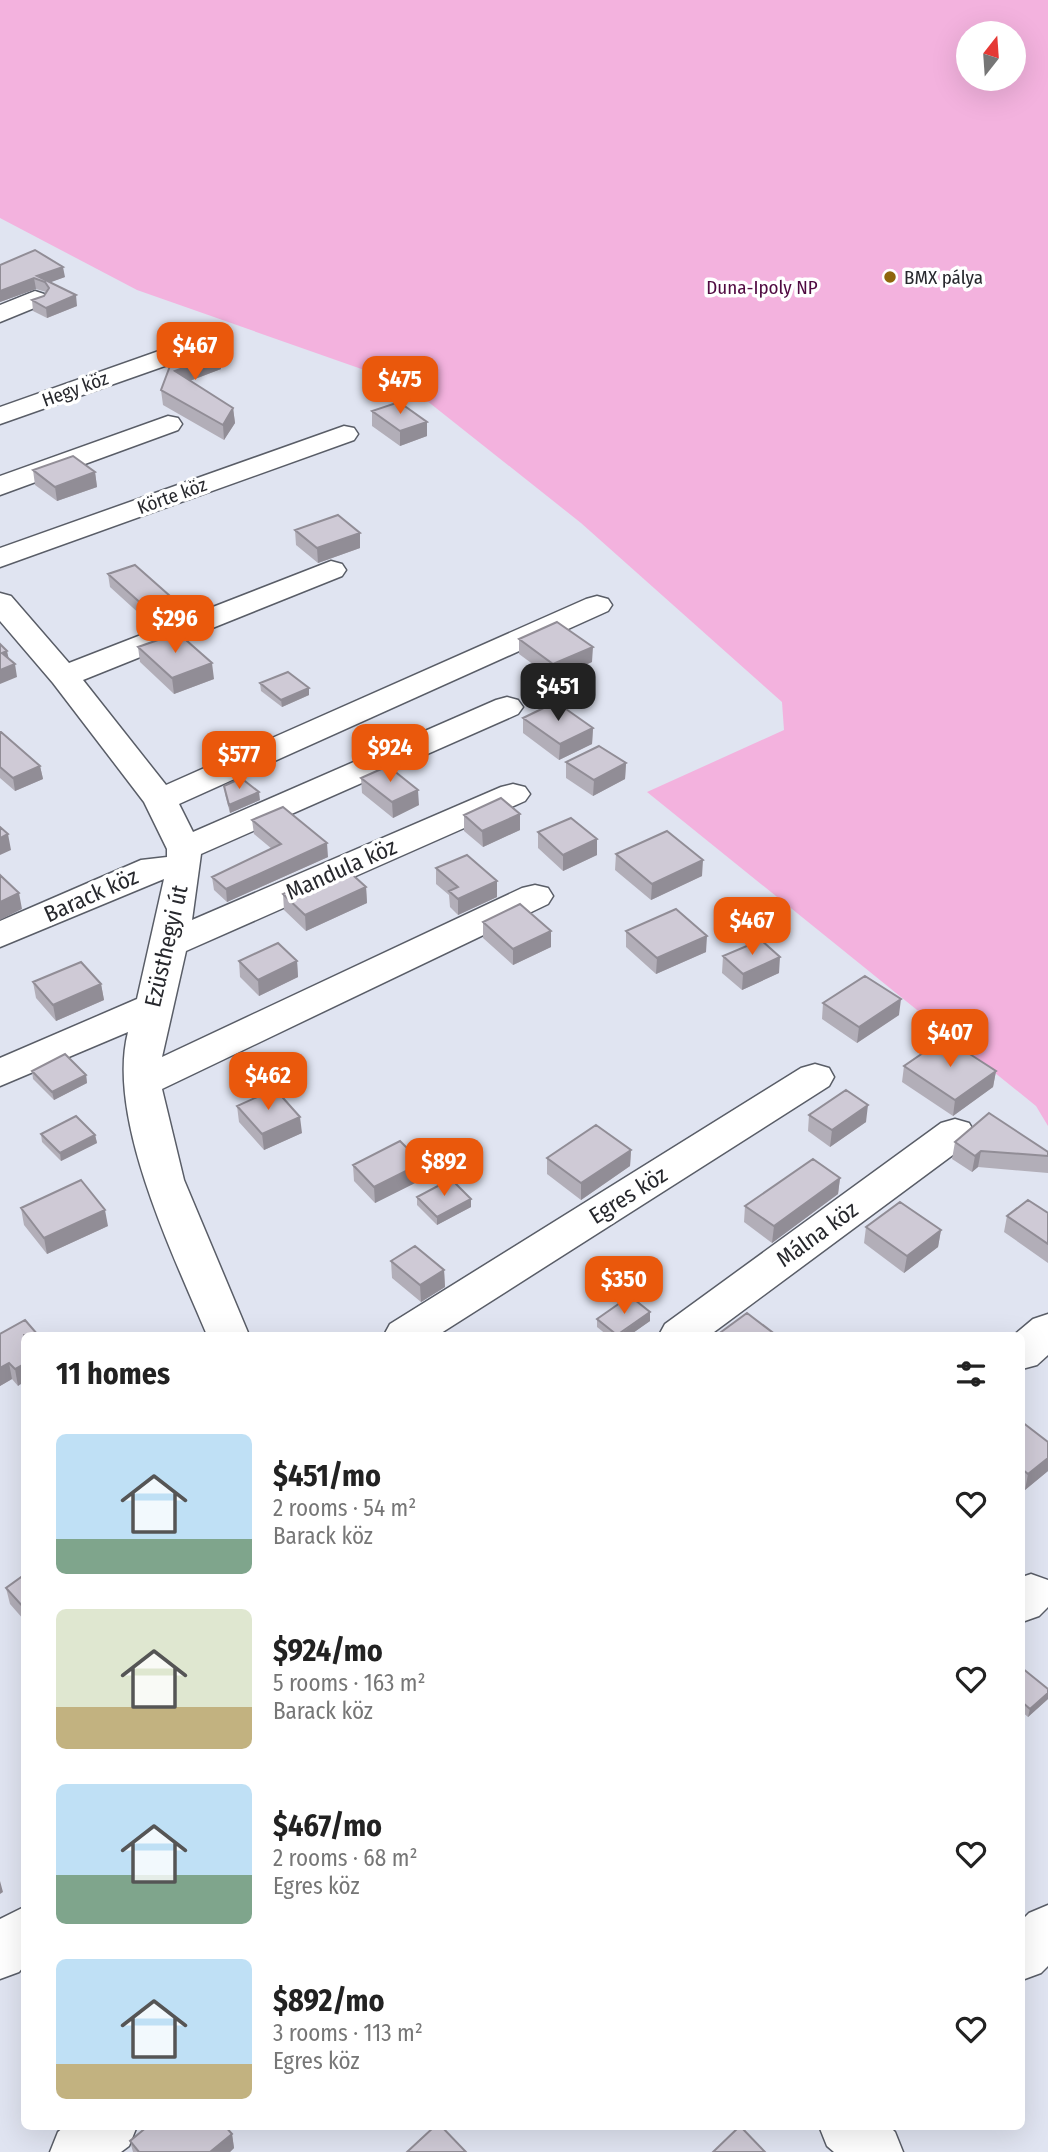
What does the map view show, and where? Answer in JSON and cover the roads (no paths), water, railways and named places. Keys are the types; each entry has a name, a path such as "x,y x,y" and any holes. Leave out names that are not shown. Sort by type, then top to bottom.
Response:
{"street":[{"path":"0,314 36,299"},
{"name":"Hegy köz","path":"0,416 190,348"},
{"path":"0,486 168,424"},
{"name":"Körte köz","path":"0,558 344,434"},
{"path":"64,676 331,570"},
{"path":"0,602 64,676 160,800 184,858"},
{"path":"160,800 597,605"},
{"name":"Barack köz","path":"0,935 153,868 184,858 507,707"},
{"name":"Mandula köz","path":"169,944 513,794"},
{"name":"Ezüsthegyi út","path":"184,858 169,944 144,1044 141,1083 164,1180 227,1332"},
{"path":"141,1083 534,896"},
{"path":"0,1073 152,1007"},
{"name":"Egres köz","path":"410,1332 815,1077"},
{"name":"Málna köz","path":"684,1332 955,1133"},
{"path":"1025,1350 1048,1330"},
{"path":"1025,1952 1048,1930"},
{"path":"0,1954 21,1935"},
{"path":"78,2152 104,2130"},
{"path":"851,2130 876,2152"}],"place":[{"name":"BMX pálya","path":"890,277"}],"park label":[{"name":"Duna-Ipoly NP","path":"762,287"}]}
